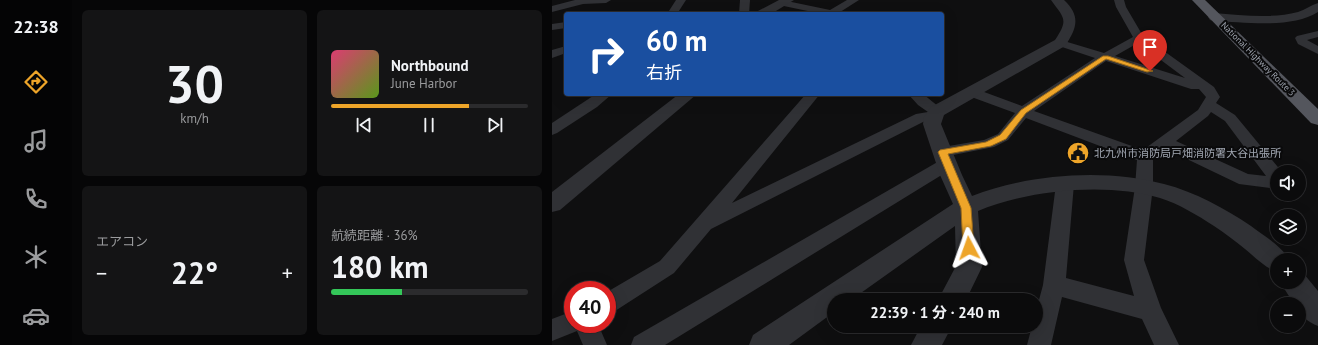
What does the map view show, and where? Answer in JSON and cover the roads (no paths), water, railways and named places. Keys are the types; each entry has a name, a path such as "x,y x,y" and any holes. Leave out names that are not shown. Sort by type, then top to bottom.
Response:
{"highway":[{"name":"National Highway Route 3","path":"1198,0 1219,17 1318,107"},
{"name":"National Highway Route 3","path":"1206,0 1219,17 1318,119"}],"street":[{"path":"552,9 584,1 606,0"},
{"path":"673,12 680,0"},
{"path":"744,12 745,0"},
{"path":"835,12 854,0"},
{"path":"702,226 922,117 935,113 1060,44 1070,28 1071,20 1068,13 1057,0"},
{"path":"1119,0 1121,7 1139,38 1210,95 1270,169"},
{"path":"766,12 785,1 825,12"},
{"path":"1219,17 1275,18 1294,16 1307,14 1318,6"},
{"path":"552,27 564,26"},
{"path":"1318,34 1301,38 1302,42 1318,51"},
{"path":"643,345 945,158 988,144 1003,137 1024,112 1105,57 1139,38"},
{"path":"1060,44 1105,57 1210,95"},
{"path":"552,54 564,50"},
{"path":"971,92 1145,158"},
{"path":"1167,345 1150,312 1134,260 1144,188 1145,158 1203,113 1210,95"},
{"path":"552,130 602,96"},
{"path":"552,204 687,96"},
{"path":"616,299 667,268 811,96"},
{"path":"917,96 935,113"},
{"path":"935,113 932,124 966,208 969,266 956,293"},
{"path":"1165,142 1245,180 1270,182"},
{"path":"1038,345 1054,285 1065,184"},
{"path":"764,345 922,236 966,208 1005,193 1039,186 1065,184 1107,184 1144,188 1175,196 1220,218 1256,242 1270,255"},
{"path":"1054,285 1150,312"},
{"path":"1299,289 1318,313"},
{"path":"552,330 564,325"},
{"path":"590,333 595,345"},
{"path":"926,345 933,333"}],"place":[{"name":"北九州市消防局戸畑消防署大谷出張所","path":"1078,153"}]}
